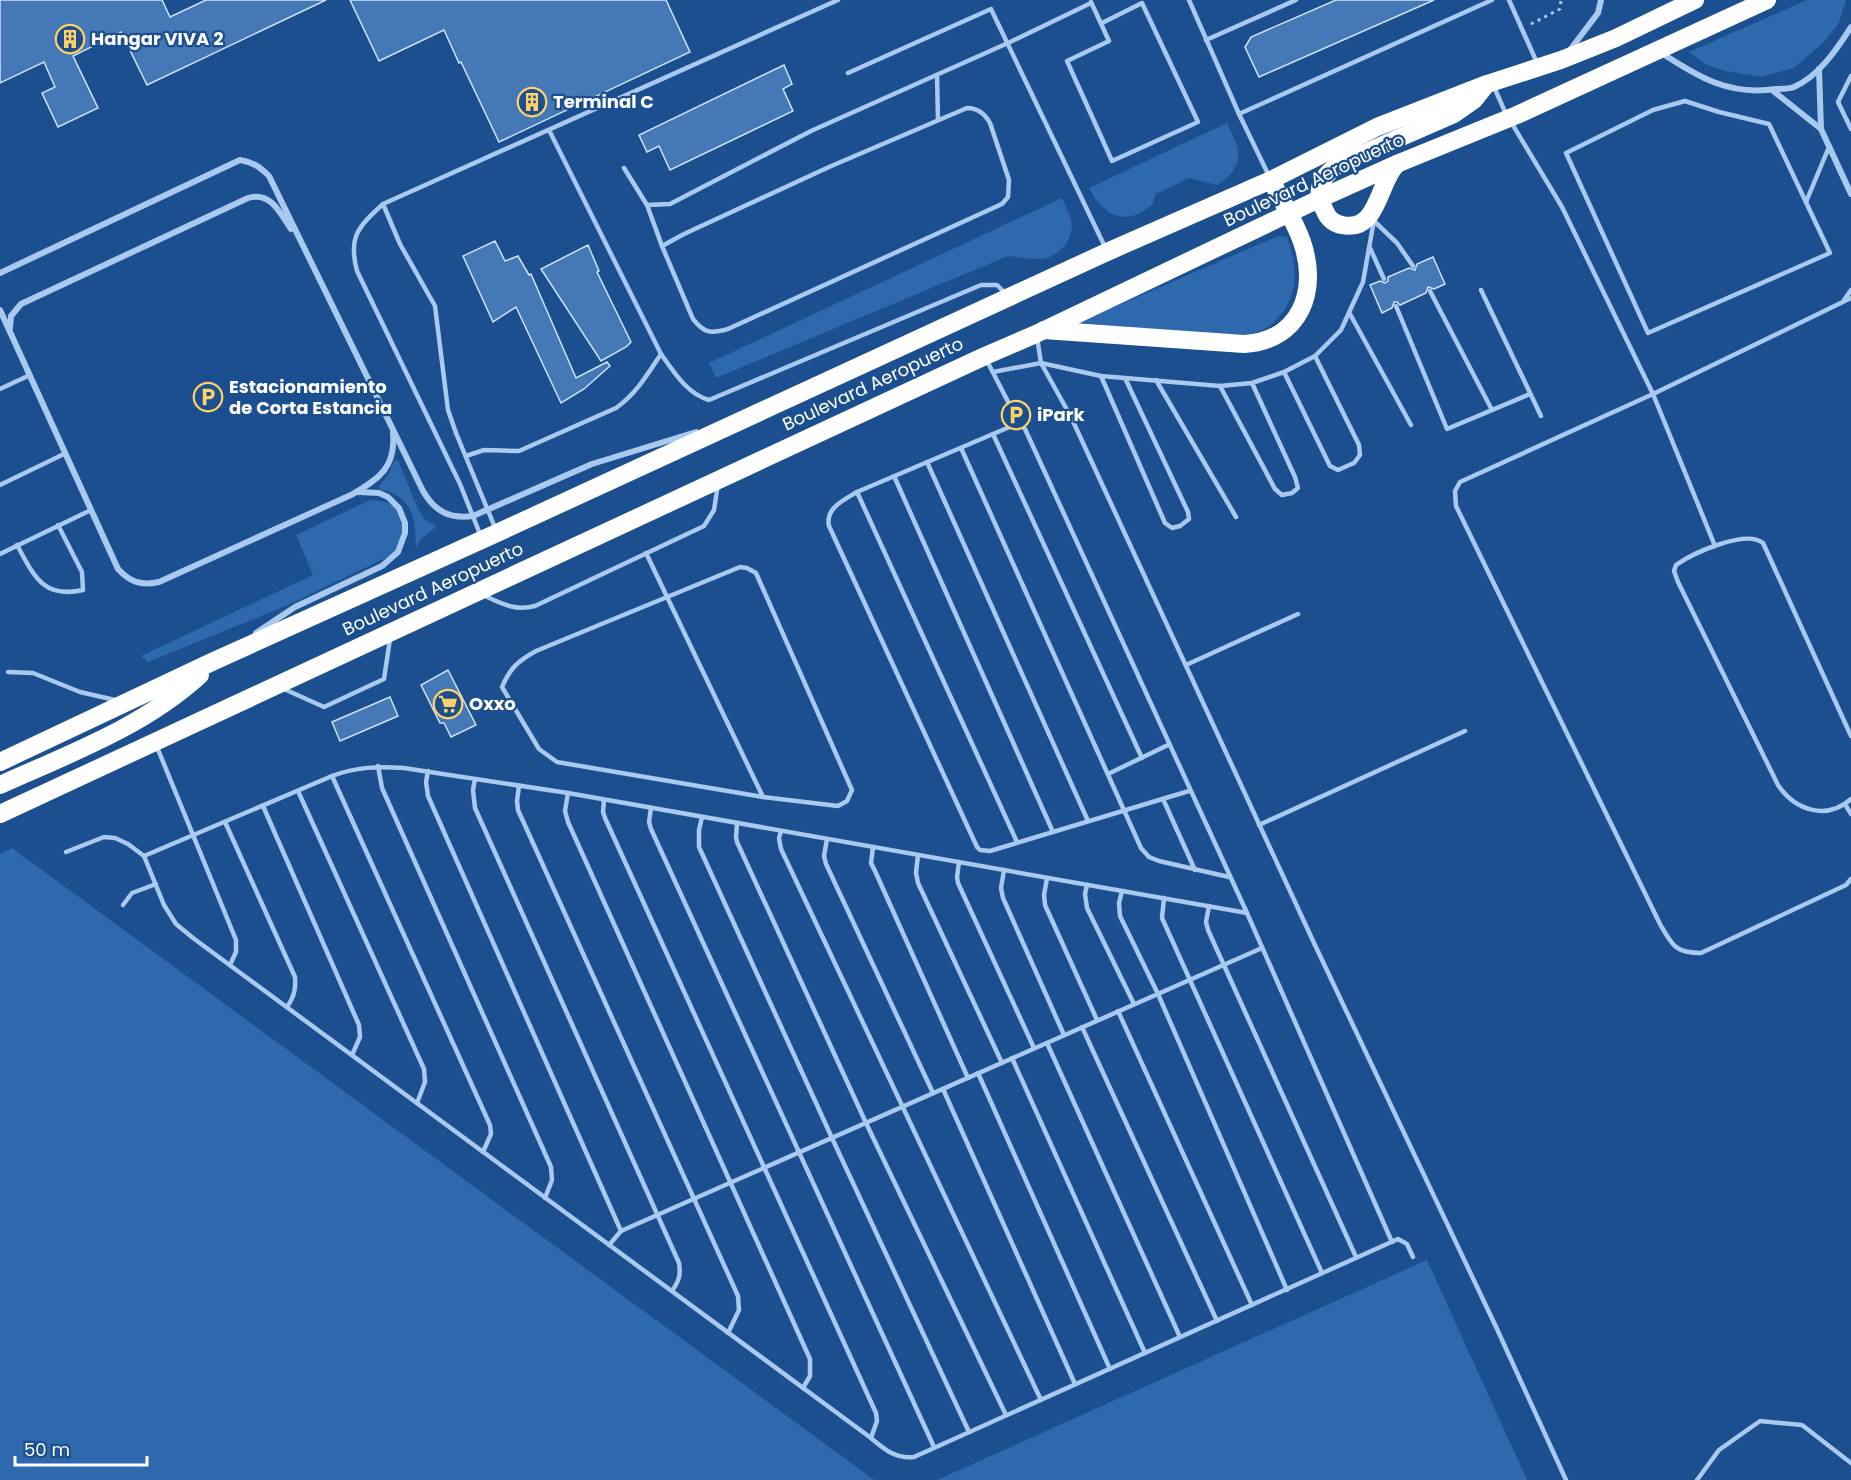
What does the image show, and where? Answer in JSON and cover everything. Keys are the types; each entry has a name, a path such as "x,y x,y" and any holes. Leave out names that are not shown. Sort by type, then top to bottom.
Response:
{"highway":[{"name":"Boulevard Aeropuerto","path":"0,762 214,661 490,537 1107,252 1271,180 1377,127 1490,83 1561,60 1616,38 1695,0"},
{"name":"Boulevard Aeropuerto","path":"0,814 719,479 989,364 1040,332 1319,199 1508,118 1767,0"},
{"path":"1399,163 1387,176 1375,213 1360,223 1347,226 1333,222 1328,217 1319,199 1323,180 1335,166 1454,114 1474,100 1490,83"},
{"path":"1040,332 1244,344 1266,341 1286,329 1294,321 1307,290 1305,255 1297,230 1271,180"},
{"path":"0,785 135,722 177,694 214,661"}],"street":[{"path":"1561,60 1598,13 1601,0"},
{"path":"1657,50 1691,71 1728,87 1755,92 1772,90 1794,87 1820,69 1851,27"},
{"path":"1820,69 1821,129 1851,194"},
{"path":"1772,90 1821,129"},
{"path":"0,273 240,160 258,166 269,176 429,501 437,510 459,518 473,516 592,464 756,414"},
{"path":"12,338 11,316 21,304 248,198 255,196 269,199 302,244"},
{"path":"0,310 118,569 126,578 136,583 148,585 159,582 353,494 374,481 384,472 391,460 394,446 393,432 388,419"},
{"path":"214,661 295,607 382,566 398,552 405,533 405,523 399,508 388,497 379,493 369,491 353,494"}],"lane":[{"path":"490,537 473,516 460,484 357,271 353,246 365,220 383,204 838,0"},
{"path":"1189,0 1271,180"},
{"path":"1206,40 1296,0"},
{"path":"1239,114 1492,0"},
{"path":"1509,0 1539,67"},
{"path":"647,205 670,204 811,131 1008,43 1090,1 1109,41 1067,61 1112,161 1198,122 1142,3 1102,23"},
{"path":"848,73 991,9 1107,252"},
{"path":"938,75 938,120"},
{"path":"1851,76 1838,102 1851,129"},
{"path":"1490,83 1508,118 1562,207 1653,394 1715,546"},
{"path":"1806,202 1769,124 1685,101 1653,110 1566,153 1648,333 1830,253 1806,202 1829,147"},
{"path":"624,168 647,205 662,246 693,319 701,328 710,332 718,332 1002,204 1008,197 1009,180 987,116 975,108 967,108 829,167 662,246"},
{"path":"549,130 661,354 676,376 697,397 708,400 981,285 997,285 1010,297"},
{"path":"383,204 400,244 435,306 448,410 487,509 490,537"},
{"path":"1375,213 1363,282 1341,330 1315,356 1284,372 1252,383 1220,386 1101,376 1041,363 989,364 1019,423 1025,429 1230,877 1392,1242"},
{"path":"1375,213 1413,266"},
{"path":"1370,248 1384,279"},
{"path":"1481,290 1541,416"},
{"path":"1844,301 1851,290"},
{"path":"1430,291 1492,410"},
{"path":"1851,298 1653,394 1460,482 1455,491 1456,506 1659,924 1671,943 1684,953 1701,953 1846,885 1851,879"},
{"path":"1396,306 1447,429 1530,394"},
{"path":"1350,314 1412,425"},
{"path":"1040,332 1041,363 1071,417 1259,825 1566,1480"},
{"path":"466,456 484,450 519,450 540,443 615,408 629,399 661,354"},
{"path":"1284,372 1330,466 1338,470 1354,463 1360,455 1359,445 1315,356"},
{"path":"0,389 30,375"},
{"path":"1101,376 1165,523 1172,528 1180,526 1189,519 1188,512 1125,378"},
{"path":"1156,380 1236,518"},
{"path":"1220,386 1275,489 1282,495 1292,494 1298,488 1295,477 1252,383"},
{"path":"1019,423 857,492 838,503 829,515 830,526 839,547 975,844 980,850 985,851 1189,791"},
{"path":"993,434 1142,758"},
{"path":"961,448 1141,848 1149,857 1159,861 1230,877"},
{"path":"0,485 66,453"},
{"path":"927,462 1088,821"},
{"path":"894,476 1053,832"},
{"path":"477,592 505,606 521,609 535,606 704,526 714,510 719,479"},
{"path":"857,492 1017,842"},
{"path":"0,554 91,510"},
{"path":"17,545 36,579 59,593 67,594 83,590 82,572 58,525"},
{"path":"1851,736 1763,543 1752,538 1715,546 1678,563 1675,573 1786,797 1814,811 1823,812 1845,804 1851,799"},
{"path":"646,553 763,797"},
{"path":"740,567 756,573 852,790 847,801 838,806 763,797 557,762 539,749 502,687 508,671 523,658 667,596 740,567"},
{"path":"1186,665 1298,614"},
{"path":"276,686 324,707 384,679 390,632"},
{"path":"8,672 33,673 80,692 113,700 130,700"},
{"path":"1259,825 1465,731"},
{"path":"154,742 236,940 236,952 230,965"},
{"path":"1108,774 1168,745"},
{"path":"144,856 332,776 349,770 378,766 428,771 568,793 1246,913"},
{"path":"378,766 382,788 551,1167 552,1180 545,1198"},
{"path":"428,771 426,782 428,796 621,1231"},
{"path":"332,776 490,1125 491,1134 483,1152"},
{"path":"475,779 473,790 476,807 679,1263 681,1272 679,1281 672,1292"},
{"path":"519,786 518,810 738,1296 739,1310 728,1333"},
{"path":"298,791 424,1069 425,1082 417,1103"},
{"path":"568,793 565,811 568,822 810,1359 810,1376 803,1388"},
{"path":"1163,799 1195,870"},
{"path":"604,800 605,818 766,1167 876,1413 877,1421 871,1438"},
{"path":"1845,804 1851,814"},
{"path":"263,806 358,1025 360,1037 352,1055"},
{"path":"651,808 649,822 651,829 934,1447"},
{"path":"702,817 699,847 969,1432"},
{"path":"225,822 296,977 293,999 287,1007"},
{"path":"737,823 737,842 866,1123 1006,1415"},
{"path":"781,831 779,838 781,849 1041,1400"},
{"path":"66,852 104,837 115,838 128,844 144,856 164,905 176,924 894,1455 914,1457 1398,1239 1405,1241 1413,1257"},
{"path":"827,839 824,856 826,864 933,1093"},
{"path":"873,847 874,871 968,1078"},
{"path":"918,855 916,873 918,883 1002,1063"},
{"path":"959,862 958,883 1034,1048"},
{"path":"1005,870 1001,888 1003,898 1064,1035"},
{"path":"1047,878 1045,905 1097,1020"},
{"path":"123,905 132,893 156,884"},
{"path":"1087,885 1084,894 1087,908 1134,1004"},
{"path":"1122,891 1119,903 1120,916 1158,994 1287,1290"},
{"path":"1164,898 1162,918 1322,1274"},
{"path":"1209,906 1206,922 1208,930 1356,1257"},
{"path":"609,1245 621,1231 1262,948"},
{"path":"1118,1011 1252,1305"},
{"path":"1082,1027 1217,1321"},
{"path":"1047,1043 1180,1337"},
{"path":"1012,1058 1145,1353"},
{"path":"978,1073 1110,1369"},
{"path":"943,1089 1075,1384"},
{"path":"1697,1480 1719,1450 1760,1421 1802,1425 1851,1463"}],"path":[{"path":"1522,29 1560,9 1561,0"}],"shaded area":[{"path":"1807,0 1846,0 1839,23 1825,41 1794,68 1761,77 1725,71 1707,65 1689,52"},
{"path":"1227,123 1238,150 1237,165 1233,172 1217,185 1189,178 1156,194 1152,205 1142,212 1124,217 1105,209 1089,188"},
{"path":"1062,198 1072,228 1063,248 1051,257 1036,259 1008,256 716,378 709,363"},
{"path":"1278,236 1287,237 1291,249 1295,271 1293,292 1283,312 1261,331 1232,335 1077,323"},
{"path":"398,460 419,511 427,522 435,524 436,527 423,537 416,547 415,526 410,509 399,497 379,489 394,461"},
{"path":"370,500 393,505 399,509 403,522 398,552 288,605 148,662 141,656 313,575 296,535"},
{"path":"12,848 876,1480 0,1480 0,854"},
{"path":"1427,1260 1527,1480 937,1480"}],"building":[{"path":"0,0 162,0 170,17 206,0 326,0 147,85 121,32 73,56 98,108 58,127 42,93 55,87 44,62 0,83"},
{"name":"Terminal C","path":"350,0 666,0 690,52 499,142 444,30 379,61"},
{"path":"1336,0 1434,0 1259,77 1245,47 1251,37"},
{"path":"784,65 792,84 783,89 793,111 670,170 659,146 647,152 639,135"},
{"path":"495,241 505,261 518,256 529,275 531,274 576,378 607,362 610,366 584,389 561,403 516,307 493,322 463,256"},
{"path":"588,245 599,271 597,272 631,342 601,361 541,269"},
{"path":"1433,257 1445,284 1434,289 1428,287 1426,293 1400,305 1394,302 1392,308 1382,313 1370,285 1380,281 1385,283 1388,277 1409,268 1415,270 1417,264"},
{"name":"Oxxo","path":"448,670 476,725 451,737 444,723 440,723 421,685"},
{"path":"390,697 398,716 340,741 332,722"}],"place":[{"name":"Hangar VIVA 2","path":"70,39"},
{"name":"Terminal C","path":"532,102"},
{"name":"Estacionamiento de Corta Estancia","path":"208,397"},
{"name":"iPark","path":"1016,415"},
{"name":"Oxxo","path":"448,704"}]}
